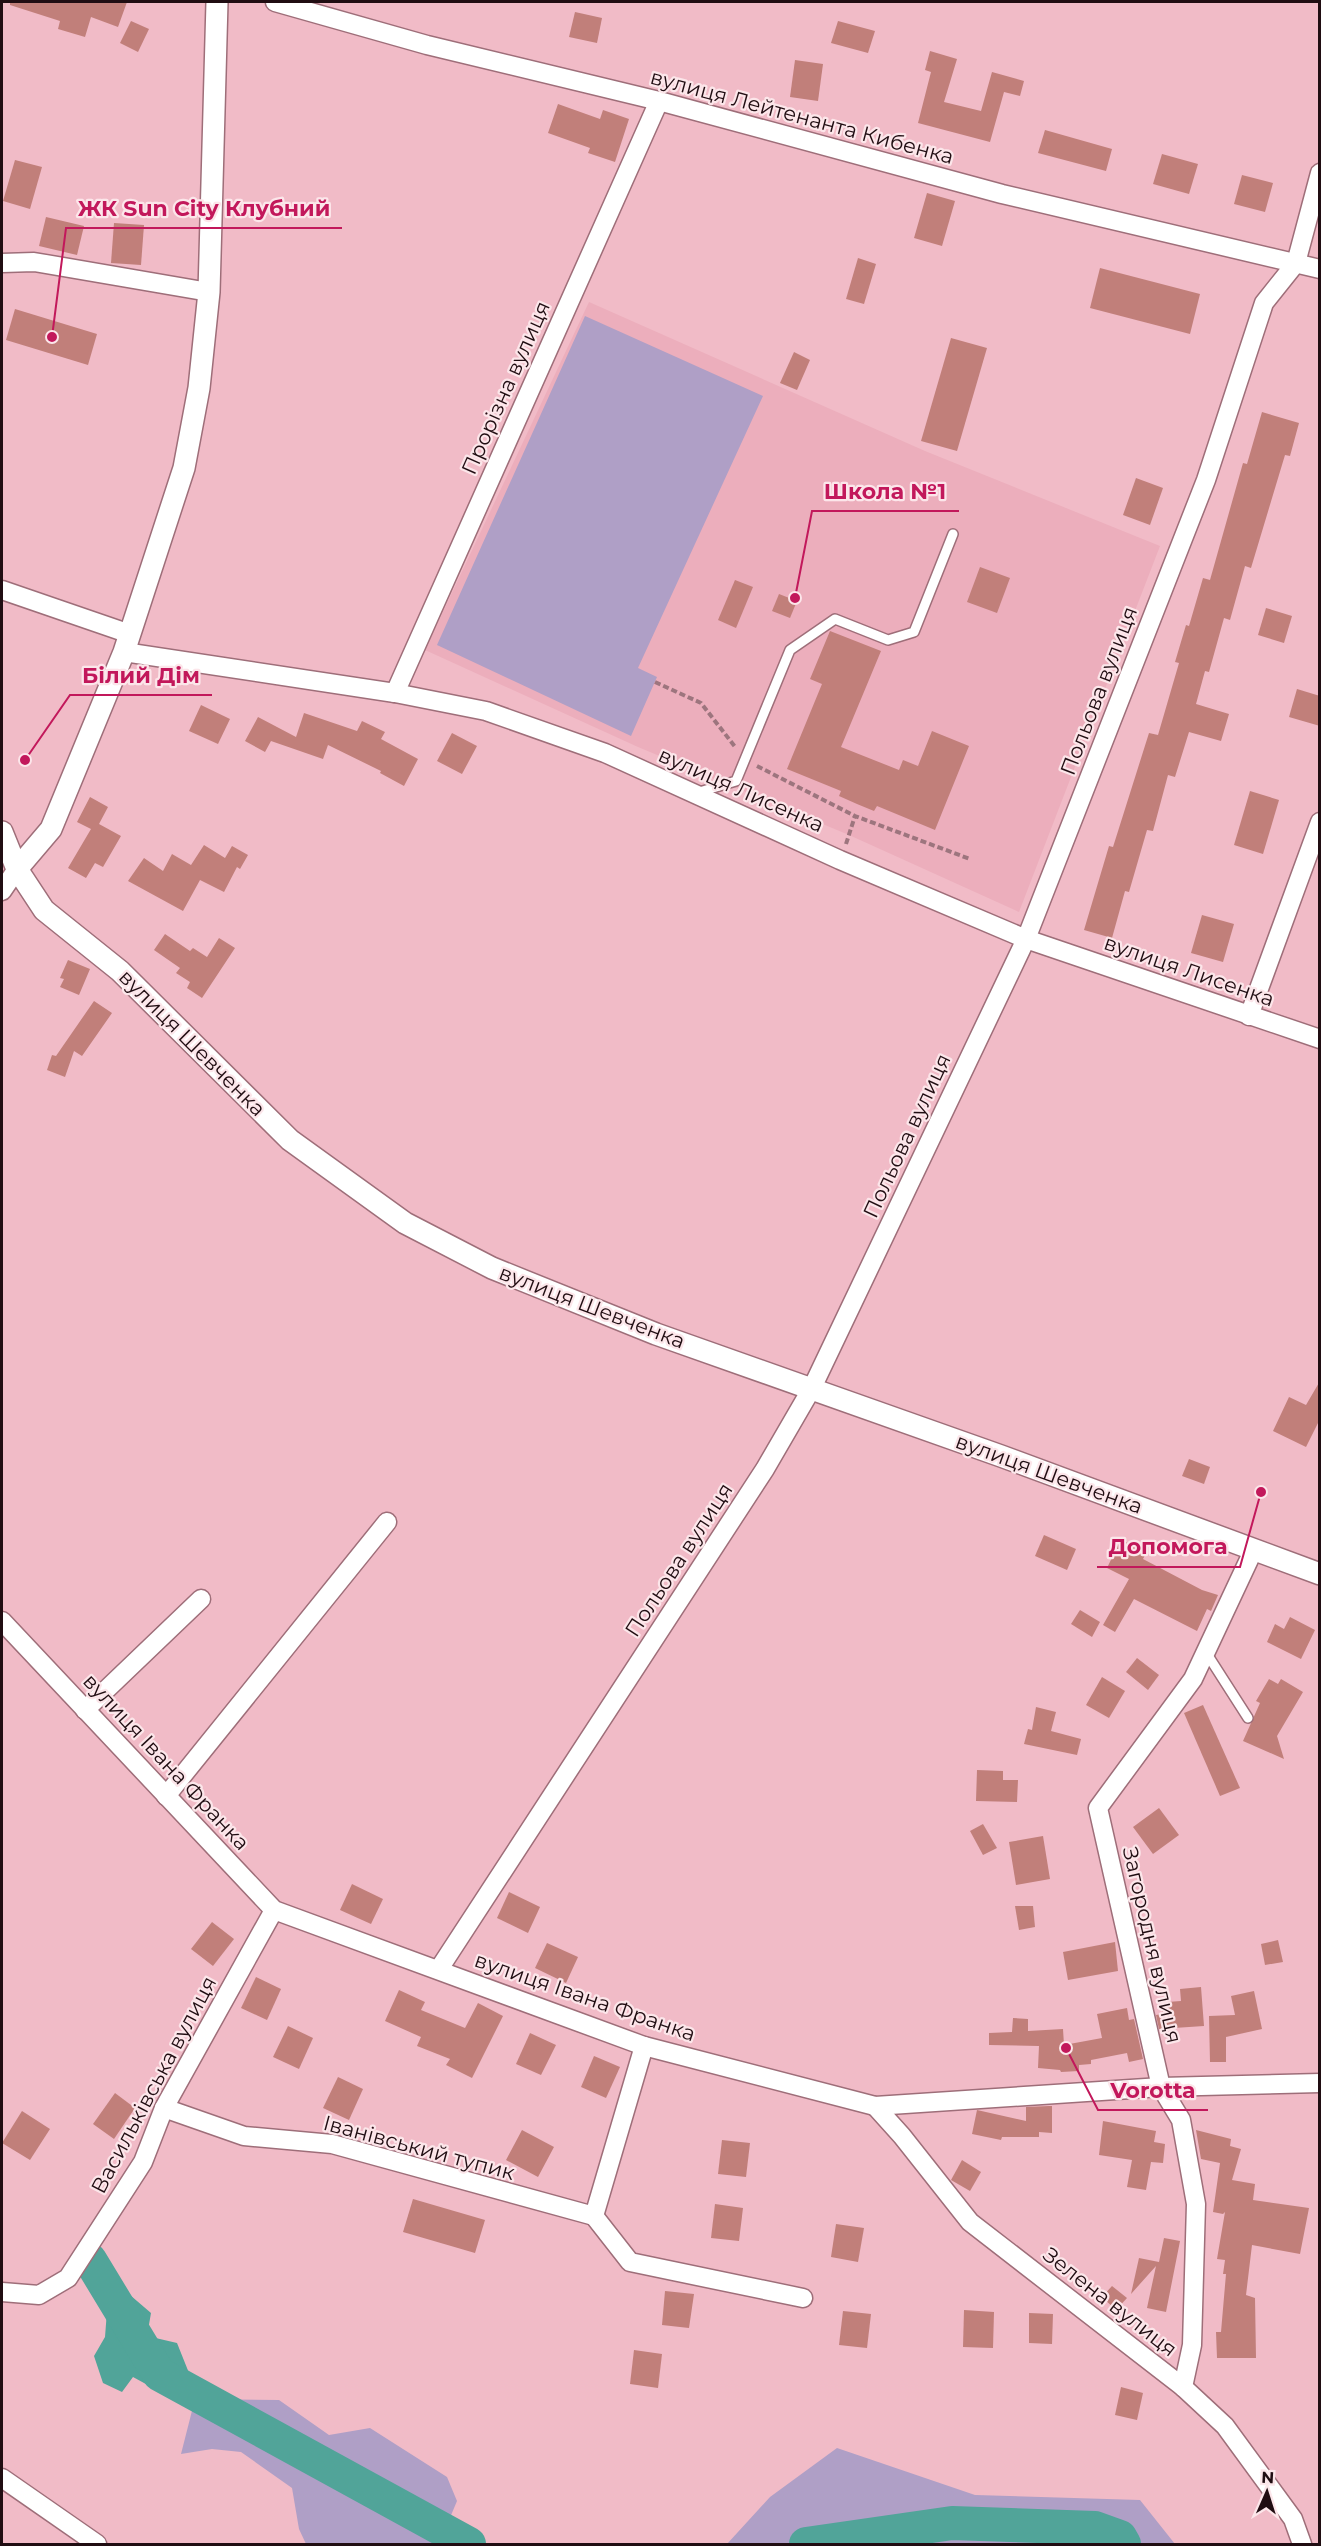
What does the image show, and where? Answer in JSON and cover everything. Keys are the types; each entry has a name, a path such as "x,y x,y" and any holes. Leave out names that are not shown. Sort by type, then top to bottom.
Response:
{"street":[{"path":"2,891 17,869 51,829 127,643 184,468 199,388 209,292 218,2"},
{"name":"вулиця Лейтенанта Кибенка","path":"275,2 427,45 659,101 1002,194 1320,269"},
{"name":"Прорізна вулиця","path":"395,693 659,101"},
{"path":"1296,263 1320,173"},
{"path":"2,263 34,262 209,292"},
{"name":"Польова вулиця","path":"440,1969 765,1469 812,1388 1026,939 1206,480 1264,303 1296,263"},
{"name":"вулиця Лисенка","path":"2,590 127,643 486,711 605,753 840,860 1026,939 1320,1039"},
{"path":"1249,1016 1320,822"},
{"name":"вулиця Шевченка","path":"2,832 17,869 44,910 120,971 290,1140 405,1223 492,1268 656,1334 812,1388 1320,1574"},
{"path":"166,1796 387,1522"},
{"name":"Загородня вулиця","path":"1184,2387 1192,2346 1196,2204 1181,2120 1161,2087 1098,1808 1193,1679 1207,1654 1254,1549"},
{"path":"85,1710 201,1599"},
{"name":"вулиця Івана Франка","path":"2,1621 274,1910 440,1969 644,2046 875,2106 1161,2087 1320,2083"},
{"name":"Васильківська вулиця","path":"2,2292 39,2295 68,2278 144,2162 164,2108 274,1910"},
{"path":"644,2046 594,2216 630,2262 803,2298"},
{"name":"Зелена вулиця","path":"875,2106 902,2136 970,2222 1184,2387 1225,2426 1293,2519 1302,2544"},
{"name":"Іванівський тупик","path":"164,2108 244,2136 332,2144 594,2216"},
{"path":"2,2478 97,2544"}],"lane":[{"path":"694,793 736,781 790,650 835,619 888,639 914,632 953,534"},
{"path":"1207,1654 1248,1718"}],"path":[{"path":"655,682 701,703 745,760 855,816 970,859"},
{"path":"840,860 855,816"}],"shaded area":[{"path":"589,302 925,451 1160,546 1019,912 849,835 638,747 425,650"},
{"path":"585,316 763,396 638,668 657,677 631,736 437,645"},
{"path":"130,2295 151,2313 147,2336 177,2343 189,2373 155,2389 133,2377 122,2392 103,2383 94,2356 105,2337 108,2298"},
{"path":"195,2399 279,2400 329,2435 370,2428 447,2477 457,2501 439,2544 306,2544 299,2529 292,2488 241,2452 212,2449 181,2454"},
{"path":"837,2448 975,2495 1140,2500 1175,2544 727,2544 770,2497"}],"building":[{"path":"10,2 127,2 118,27 91,17 85,37 58,29 60,21 10,5"},
{"path":"575,12 602,18 597,43 569,37"},
{"path":"131,21 149,29 138,52 120,43"},
{"path":"838,21 875,31 868,53 831,43"},
{"path":"930,51 957,59 944,102 981,111 992,72 1024,81 1020,96 1004,92 990,142 918,123 931,72 925,70"},
{"path":"795,60 823,64 818,101 790,97"},
{"path":"558,104 600,119 603,110 629,119 615,162 588,153 590,148 548,133"},
{"path":"1045,130 1112,149 1106,171 1038,153"},
{"path":"1162,154 1198,164 1189,194 1153,184"},
{"path":"15,160 42,167 30,209 3,201"},
{"path":"1242,175 1273,183 1265,212 1234,204"},
{"path":"927,193 955,201 942,246 914,238"},
{"path":"46,217 84,226 77,255 39,246"},
{"path":"114,223 144,225 141,265 111,263"},
{"path":"858,258 876,264 864,304 846,299"},
{"path":"1100,268 1200,294 1190,334 1090,308"},
{"path":"15,309 97,334 88,365 6,340"},
{"path":"951,338 987,348 957,451 921,441"},
{"path":"794,352 810,360 797,390 780,383"},
{"path":"1262,412 1299,423 1290,456 1285,455 1251,568 1245,566 1230,620 1224,618 1209,672 1205,671 1196,704 1229,714 1221,741 1189,732 1175,777 1168,775 1153,831 1147,830 1129,892 1125,891 1112,938 1084,930 1109,846 1113,847 1149,733 1158,735 1179,663 1175,662 1186,625 1189,626 1203,578 1210,580 1243,463 1247,464"},
{"path":"1136,478 1163,488 1150,525 1123,515"},
{"path":"980,567 1010,578 997,613 967,602"},
{"path":"735,580 753,587 736,628 718,620"},
{"path":"779,594 797,601 790,618 772,611"},
{"path":"1266,608 1292,616 1284,643 1258,635"},
{"path":"830,631 881,651 841,747 899,770 903,760 918,766 932,731 969,746 935,830 877,806 874,811 857,804 839,796 841,791 787,769 822,684 810,679"},
{"path":"1297,689 1320,696 1320,726 1289,717"},
{"path":"201,705 230,719 218,744 189,731"},
{"path":"304,713 357,731 362,721 385,732 381,739 418,759 404,786 380,773 381,771 328,745 323,759 271,741 265,752 245,741 258,717 296,737"},
{"path":"452,733 477,746 462,774 437,761"},
{"path":"1250,791 1279,800 1263,854 1234,845"},
{"path":"90,797 108,807 99,824 121,836 103,867 95,863 86,878 68,868 91,829 77,822"},
{"path":"204,845 225,858 232,846 248,855 240,869 237,867 224,892 200,880 183,911 128,881 144,858 163,871 172,854 191,865"},
{"path":"1202,915 1234,924 1223,962 1191,953"},
{"path":"165,934 190,951 193,948 207,957 219,938 235,948 202,998 187,988 190,982 176,973 180,968 154,950"},
{"path":"68,960 90,969 79,995 60,987 64,979 60,978"},
{"path":"94,1001 112,1013 82,1056 74,1051 65,1077 47,1070 52,1055 56,1056"},
{"path":"1320,1381 1320,1419 1306,1447 1273,1431 1289,1397 1306,1405"},
{"path":"1189,1459 1210,1467 1204,1484 1182,1476"},
{"path":"1044,1535 1076,1549 1067,1570 1035,1556"},
{"path":"1121,1539 1146,1553 1143,1559 1202,1590 1218,1595 1211,1611 1207,1609 1197,1631 1134,1599 1115,1632 1103,1625 1129,1579 1107,1568"},
{"path":"1080,1610 1100,1622 1092,1637 1071,1624"},
{"path":"1290,1617 1315,1630 1301,1659 1267,1642 1275,1624 1284,1629"},
{"path":"1137,1658 1159,1675 1148,1690 1126,1672"},
{"path":"1102,1677 1125,1691 1109,1718 1086,1705"},
{"path":"1269,1679 1278,1684 1281,1679 1303,1692 1277,1736 1284,1759 1243,1741 1260,1703 1256,1701"},
{"path":"1203,1705 1240,1788 1220,1796 1184,1713"},
{"path":"1036,1707 1056,1712 1051,1731 1081,1739 1077,1755 1024,1744 1028,1729 1032,1730"},
{"path":"977,1770 1003,1771 1003,1780 1018,1780 1017,1802 976,1801"},
{"path":"1159,1808 1179,1835 1153,1854 1133,1827"},
{"path":"983,1824 997,1848 983,1855 970,1831"},
{"path":"1043,1836 1050,1879 1016,1885 1009,1842"},
{"path":"352,1884 383,1899 371,1924 340,1910"},
{"path":"509,1892 540,1907 528,1933 497,1918"},
{"path":"1015,1906 1033,1906 1035,1927 1019,1930"},
{"path":"212,1922 234,1939 213,1966 191,1949"},
{"path":"1278,1940 1283,1962 1265,1965 1261,1944"},
{"path":"1115,1942 1118,1971 1068,1980 1063,1952"},
{"path":"547,1943 578,1957 566,1983 535,1968"},
{"path":"256,1977 281,1989 267,2020 241,2008"},
{"path":"1201,1987 1204,2026 1159,2029 1156,2015 1162,2014 1162,2009 1167,2009 1167,2002 1181,2001 1180,1989"},
{"path":"399,1990 425,2002 421,2010 465,2028 478,2003 503,2016 472,2078 446,2065 450,2059 417,2046 421,2037 385,2021"},
{"path":"1254,1991 1262,2029 1226,2037 1226,2062 1210,2062 1209,2016 1235,2015 1231,1996"},
{"path":"1127,2008 1129,2020 1134,2019 1143,2059 1129,2062 1127,2053 1091,2060 1091,2064 1079,2065 1079,2071 1061,2072 1038,2068 1039,2046 989,2045 989,2033 1012,2032 1013,2018 1028,2019 1028,2031 1063,2029 1064,2045 1102,2038 1097,2014"},
{"path":"288,2026 313,2038 299,2069 273,2057"},
{"path":"530,2033 556,2045 541,2075 516,2064"},
{"path":"594,2056 620,2067 606,2098 581,2087"},
{"path":"338,2077 363,2089 349,2120 323,2108"},
{"path":"115,2093 135,2108 114,2139 93,2124"},
{"path":"1052,2106 1052,2133 1039,2132 1039,2137 1002,2137 1001,2140 972,2134 977,2110 1026,2121 1026,2107"},
{"path":"22,2111 50,2129 30,2160 2,2143"},
{"path":"1103,2121 1156,2131 1154,2142 1165,2144 1163,2163 1151,2162 1146,2190 1127,2187 1132,2160 1099,2155"},
{"path":"522,2130 554,2147 538,2177 506,2160"},
{"path":"1196,2130 1231,2139 1230,2146 1241,2149 1232,2180 1255,2184 1253,2200 1309,2208 1300,2254 1252,2245 1246,2295 1255,2298 1256,2358 1217,2358 1216,2332 1221,2332 1226,2274 1223,2274 1225,2260 1217,2259 1225,2212 1223,2214 1213,2212 1220,2163 1201,2159"},
{"path":"722,2140 750,2143 746,2177 718,2174"},
{"path":"962,2160 981,2172 970,2191 951,2180"},
{"path":"413,2199 485,2220 475,2253 403,2232"},
{"path":"715,2204 743,2208 739,2241 711,2238"},
{"path":"836,2224 864,2228 858,2262 831,2257"},
{"path":"1164,2238 1180,2241 1166,2312 1147,2308 1156,2266 1131,2294 1139,2258 1159,2262"},
{"path":"1112,2286 1127,2298 1116,2310 1102,2297"},
{"path":"665,2291 694,2294 689,2328 662,2325"},
{"path":"964,2310 994,2312 993,2348 963,2347"},
{"path":"843,2311 871,2314 867,2348 839,2345"},
{"path":"1029,2313 1053,2314 1052,2344 1029,2343"},
{"path":"634,2350 662,2354 658,2388 630,2384"},
{"path":"1121,2387 1143,2393 1137,2420 1115,2415"}],"waterway":[{"path":"90,2260 159,2374 469,2544"},
{"path":"806,2544 952,2523 1095,2528 1120,2537 1124,2544"}],"place":[{"name":"ЖК Sun City Клубний","path":"52,337"},
{"name":"Школа №1","path":"795,598"},
{"name":"Білий Дім","path":"25,760"},
{"name":"Допомога","path":"1261,1492"},
{"name":"Vorotta","path":"1066,2048"}]}
